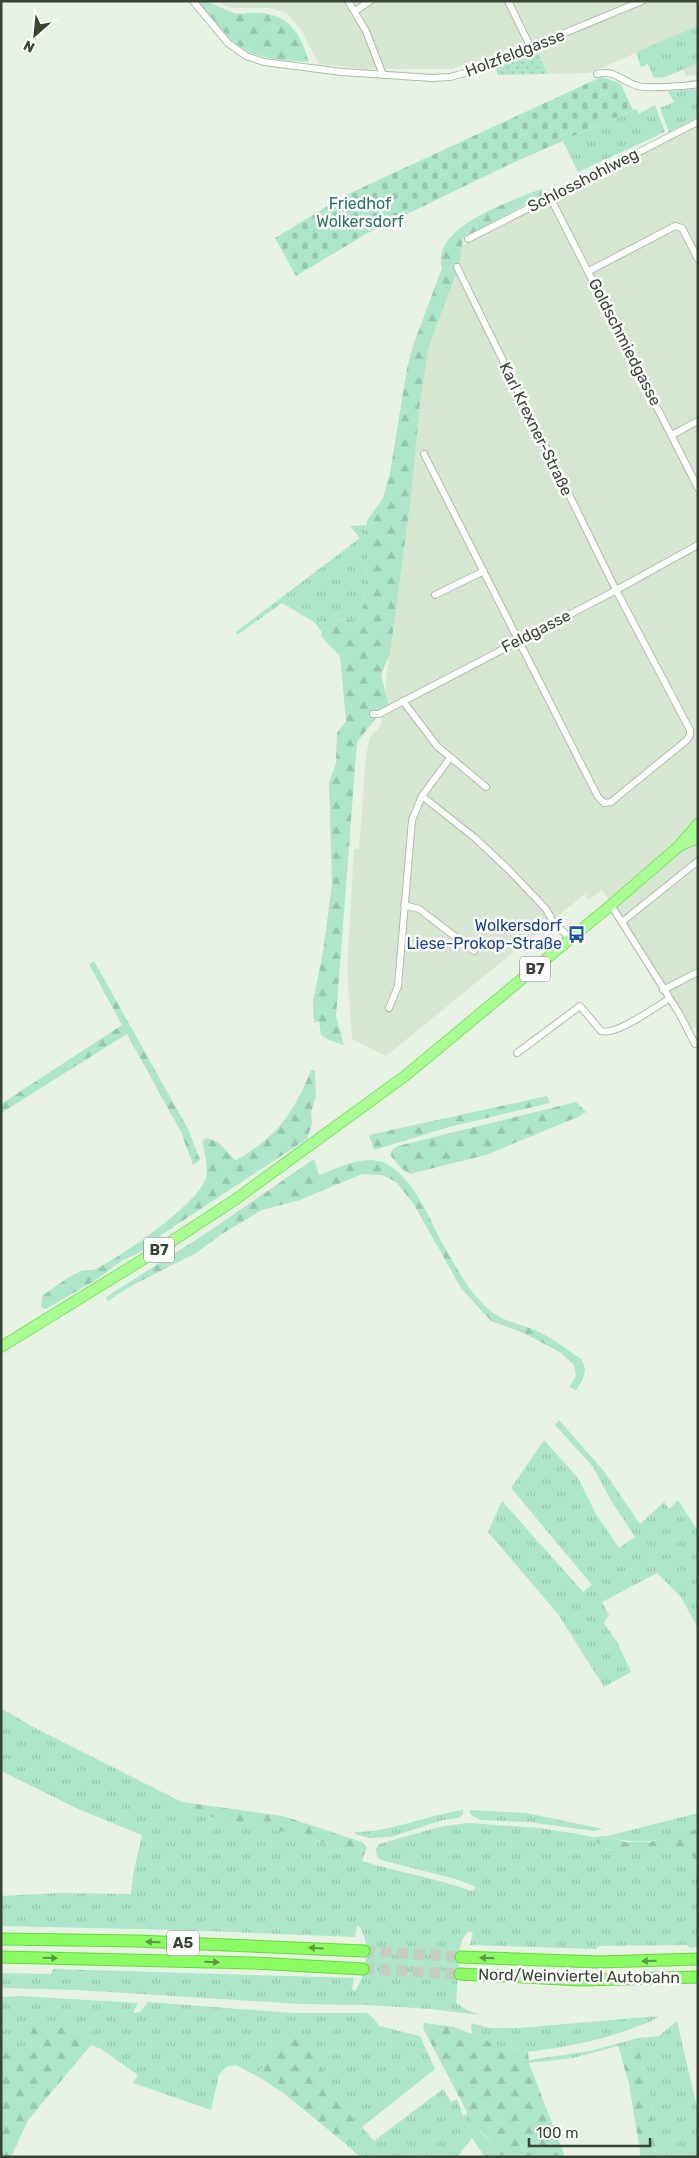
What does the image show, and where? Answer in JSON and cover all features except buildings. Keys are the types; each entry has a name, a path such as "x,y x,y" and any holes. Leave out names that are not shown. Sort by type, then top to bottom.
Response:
{"highway":[{"name":"A5","path":"1,1939 138,1941 364,1951"},
{"name":"A5","path":"1,1957 252,1963 363,1969"},
{"name":"Nord/Weinviertel Autobahn","path":"461,1957 598,1962 698,1959"},
{"name":"Nord/Weinviertel Autobahn","path":"460,1974 582,1980 698,1977"}],"main road":[{"name":"B7","path":"1,1348 163,1248 312,1145 374,1099 428,1057 611,905 678,847 698,824"},
{"name":"B7","path":"678,847 698,838"}],"street":[{"name":"Holzfeldgasse","path":"193,1 228,43 255,60 284,66 432,78 450,77 473,71 531,48 627,4 642,1"},
{"path":"348,1 366,31 383,75"},
{"path":"355,11 370,1"},
{"path":"508,1 531,48"},
{"path":"597,74 612,74 640,87 698,84"},
{"name":"Schlosshohlweg","path":"468,239 698,122"},
{"name":"Goldschmiedgasse","path":"550,197 698,488"},
{"path":"589,271 675,226 682,228 698,259"},
{"name":"Karl Krexner-Straße","path":"457,267 616,590 690,730 690,735 687,740 611,802 604,803 598,797 518,640"},
{"path":"672,435 698,421"},
{"path":"424,454 518,640"},
{"name":"Feldgasse","path":"373,714 379,714 698,545"},
{"path":"435,595 484,571"},
{"path":"403,701 419,724 450,758 486,787"},
{"path":"389,1008 397,991 412,820 422,796 450,758"},
{"path":"422,796 468,833 509,870 546,909 552,920 570,939"},
{"path":"622,922 698,861"},
{"path":"404,905 419,909 474,951"},
{"path":"611,905 668,999 679,1013 696,1044"},
{"path":"663,990 698,972"},
{"path":"517,1053 580,1006 601,1031 605,1032 624,1026 668,999"}],"shaded area":[{"path":"215,1 698,1 698,75 686,76 671,38 589,73 547,74 532,39 475,62 451,69 366,69 319,64 300,28 286,13 270,8 231,8"},
{"path":"698,127 698,1026 691,1029 666,985 602,890 589,900 585,894 386,1056 352,1039 347,970 354,849 359,849 366,756 370,737 381,726 426,335 462,246"}],"green space":[{"path":"198,1 208,2 235,13 262,13 280,18 288,23 298,36 309,62 270,58 256,55 244,49 223,31"},
{"path":"698,26 698,63 665,77 654,78 648,64 641,67 636,52"},
{"path":"537,50 547,74 498,75 495,67"},
{"name":"Friedhof Wolkersdorf","path":"601,77 620,83 633,110 508,165 366,234 296,276 275,238 346,195"},
{"path":"698,89 698,117 669,132 660,108 674,102 668,91"},
{"path":"655,105 665,132 578,172 563,141 636,109 639,114"},
{"path":"541,189 543,195 463,238 459,266 429,345 420,402 411,496 390,653 381,675 388,703 357,742 336,1016 344,1045 321,1035 319,1021 314,1023 313,1002 323,952 332,884 329,782 336,763 337,733 346,721 340,656 321,636 324,619 363,620 368,551 365,533 367,521 383,498 390,473 407,368 413,346 442,268 441,253 448,240 460,228 476,217"},
{"path":"366,525 365,533 368,551 363,620 324,619 322,632 314,622 282,603 237,635 236,632 360,538 350,526"},
{"path":"94,961 188,1129 200,1160 193,1165 181,1132 127,1034 1,1113 1,1104 122,1025 89,964"},
{"path":"311,1070 315,1070 316,1097 311,1112 312,1124 307,1139 161,1235 141,1252 123,1260 96,1280 46,1309 41,1307 42,1296 61,1282 81,1271 96,1269 122,1254 188,1203 199,1191 205,1180 207,1166 202,1142 206,1138 218,1142 235,1160 265,1140 289,1114"},
{"path":"547,1096 550,1103 449,1127 374,1150 369,1135"},
{"path":"576,1102 586,1112 486,1155 410,1174 402,1169 391,1156 392,1150 398,1146"},
{"path":"314,1159 319,1175 344,1165 364,1160 383,1163 395,1170 416,1193 461,1276 482,1303 502,1318 545,1335 581,1359 585,1371 583,1379 576,1390 569,1387 576,1376 574,1365 561,1353 526,1334 491,1321 461,1288 413,1203 396,1182 382,1175 362,1174 300,1200 262,1210 222,1234 196,1253 131,1286 108,1301 106,1297 205,1234"},
{"path":"559,1420 603,1470 640,1524 664,1502 669,1509 678,1500 698,1531 698,1629 681,1597 657,1573 602,1602 609,1615 604,1623 617,1642 631,1672 604,1687 558,1614 488,1532 502,1501 583,1592 592,1585 511,1488 544,1440 578,1478 596,1514 619,1548 635,1537 612,1502 593,1467 555,1425"},
{"path":"1,1708 33,1727 182,1802 179,1810 303,1836 364,1855 362,1861 445,1882 472,1891 476,1887 459,1880 381,1860 377,1857 376,1849 379,1844 439,1827 468,1823 540,1828 578,1834 592,1837 604,1848 628,1854 689,1844 698,1876 698,1947 691,1948 686,1945 599,1946 596,1949 470,1945 473,1932 468,1932 462,1940 460,1948 456,2003 480,2015 430,2009 368,2005 300,2004 78,1990 1,1988 1,1973 51,1974 53,1969 354,1978 352,1989 355,1991 365,1968 366,1943 360,1927 357,1926 355,1937 182,1930 1,1926 1,1896 58,1893 131,1894 133,1875 142,1835 78,1809 1,1771"},
{"path":"182,1802 283,1816 362,1842 367,1847 364,1855 303,1836 178,1810"},
{"path":"463,1810 463,1814 459,1818 443,1820 391,1837 369,1838 355,1834 355,1832 382,1829"},
{"path":"469,1810 526,1813 603,1829 594,1831 528,1822 480,1820 471,1815"},
{"path":"698,1813 698,1829 664,1839 642,1842 607,1836"},
{"path":"698,1829 698,1876 689,1845 628,1854 604,1848 592,1837 607,1836 626,1842 650,1842"},
{"path":"20,1996 138,2003 133,2013 140,2012 148,2002 293,2013 367,2013 379,2026 420,2036 435,2069 362,2127 374,2141 443,2089 451,2102 457,2099 463,2116 468,2113 476,2130 480,2131 499,2151 501,2157 485,2157 472,2138 457,2157 360,2157 347,2145 361,2127 331,2094 316,2052 282,2036 257,2076 236,2065 226,2067 219,2075 211,2110 133,2083 138,2075 101,2049 91,2045 96,2039 70,2029 41,2025 23,2052 1,2035 1,1997"},
{"path":"658,2016 654,2020 599,2039 528,2052 506,2049 472,2035 471,2023 490,2028 519,2028"},
{"path":"677,2021 698,2112 698,2157 656,2157 651,2103 638,2043 620,2052 618,2046 573,2058 529,2063 529,2060 590,2051 638,2038 659,2036"},
{"path":"424,2023 455,2027 506,2049 528,2052 529,2063 565,2157 501,2157 499,2151 481,2131 477,2131 423,2028"},
{"path":"41,2025 70,2029 96,2039 28,2120 11,2157 1,2157 1,2035 23,2052 33,2028"},
{"path":"306,2035 316,2052 331,2094 362,2127 347,2145 282,2092 257,2076 282,2036"},
{"path":"638,2043 651,2103 656,2157 641,2157 629,2084 620,2052"}],"tunnel":[{"path":"364,1951 461,1957"},
{"path":"363,1969 460,1974"}],"place":[{"name":"Wolkersdorf Liese-Prokop-Straße","path":"576,934"}]}
